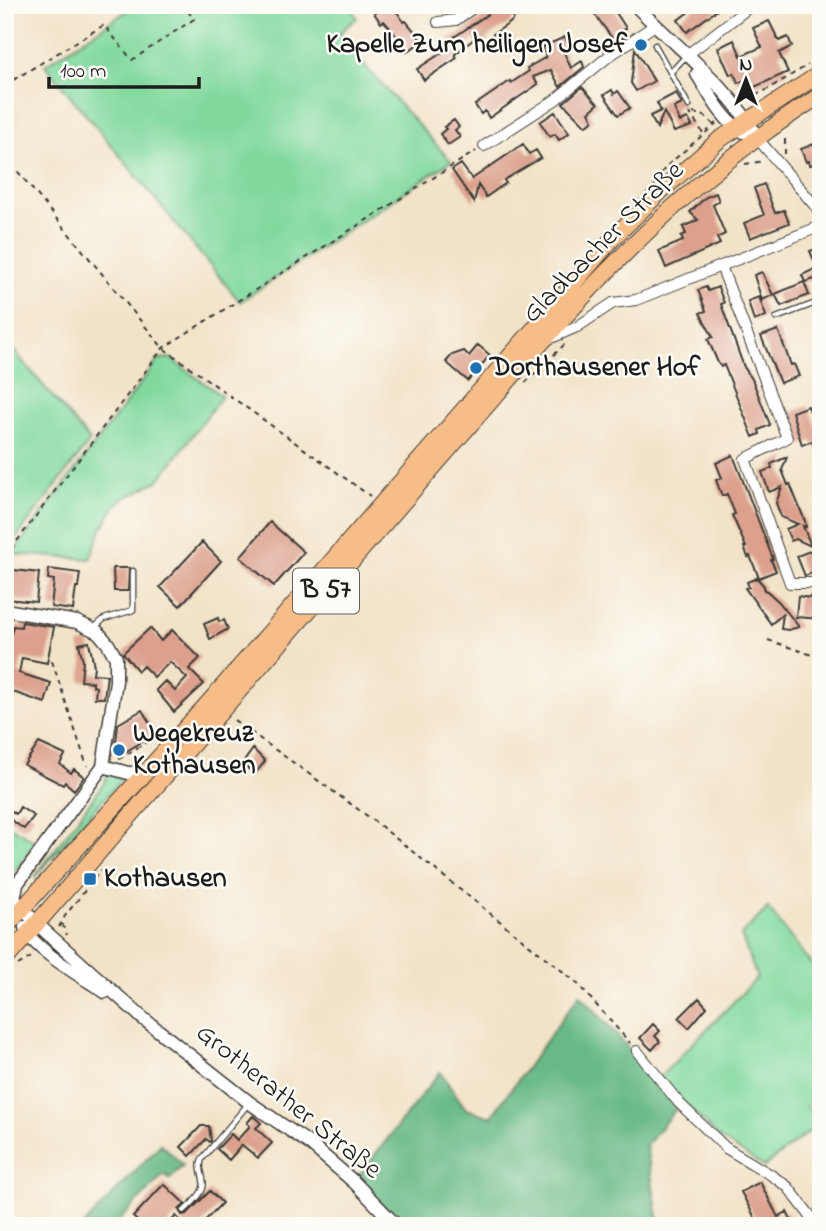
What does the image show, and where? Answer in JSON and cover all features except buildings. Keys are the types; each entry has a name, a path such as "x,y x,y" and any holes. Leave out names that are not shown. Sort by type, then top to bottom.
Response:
{"main road":[{"name":"Gladbacher Straße","path":"5,929 14,902 146,773 614,237 685,168 815,69"},
{"name":"Gladbacher Straße","path":"11,963 32,930 542,342 645,232 724,162 821,95"}],"street":[{"path":"438,22 456,20 477,5"},
{"path":"635,5 738,106 742,124"},
{"path":"687,55 752,5"},
{"path":"484,146 555,100 608,56 655,26"},
{"path":"687,55 702,81 758,139 821,213"},
{"path":"542,342 578,327 612,303 636,300 821,226"},
{"path":"721,266 786,438 745,460 790,583 821,583"},
{"path":"5,610 77,622 98,632 116,658 107,767 18,884 14,902 32,930"},
{"path":"107,767 128,773 146,773"},
{"name":"Grotherather Straße","path":"32,930 41,947 146,1021"},
{"name":"Grotherather Straße","path":"32,930 250,1103 310,1144 354,1182 397,1226"},
{"path":"637,1051 679,1103 726,1149 788,1187 818,1226"}],"lane":[{"path":"655,45 689,109"},
{"path":"671,72 687,55"},
{"path":"776,318 821,301"},
{"path":"92,629 104,619 133,610 133,571"},
{"path":"184,1211 203,1190 199,1167 202,1158 250,1103"}],"path":[{"path":"5,85 104,25 132,60 194,19 183,5"},
{"path":"738,106 748,98 815,69"},
{"path":"704,133 688,114 689,109 705,116 715,125"},
{"path":"778,123 785,134 785,155 790,178"},
{"path":"5,558 163,348 484,146"},
{"path":"5,156 163,348 372,498"},
{"path":"768,640 821,658"},
{"path":"52,661 93,782"},
{"path":"230,717 373,820 576,982 637,1051"},
{"path":"107,767 170,728"},
{"path":"62,923 65,916"},
{"path":"11,963 33,957 41,947"}],"green space":[{"path":"136,5 350,5 357,18 341,31 345,44 451,161 240,302 45,65"},
{"path":"5,340 90,441 5,553"},
{"path":"170,358 222,396 159,480 118,502 102,528 90,559 12,554 159,359"},
{"path":"107,775 124,776 34,878 104,783"},
{"path":"5,823 36,842 5,885"},
{"path":"768,908 821,977 821,1096 806,1106 820,1123 764,1167 721,1139 659,1078 757,978 741,935"},
{"path":"580,994 659,1078 676,1109 646,1145 658,1217 670,1226 401,1226 356,1179 440,1072 466,1109 491,1117"},
{"path":"161,1144 183,1165 170,1179 164,1174 117,1223 119,1226 83,1226"}],"place":[{"name":"Kapelle Zum heiligen Josef","path":"641,45"},
{"name":"Dorthausener Hof","path":"476,368"},
{"name":"Wegekreuz Kothausen","path":"119,750"},
{"name":"Kothausen","path":"90,879"}]}
